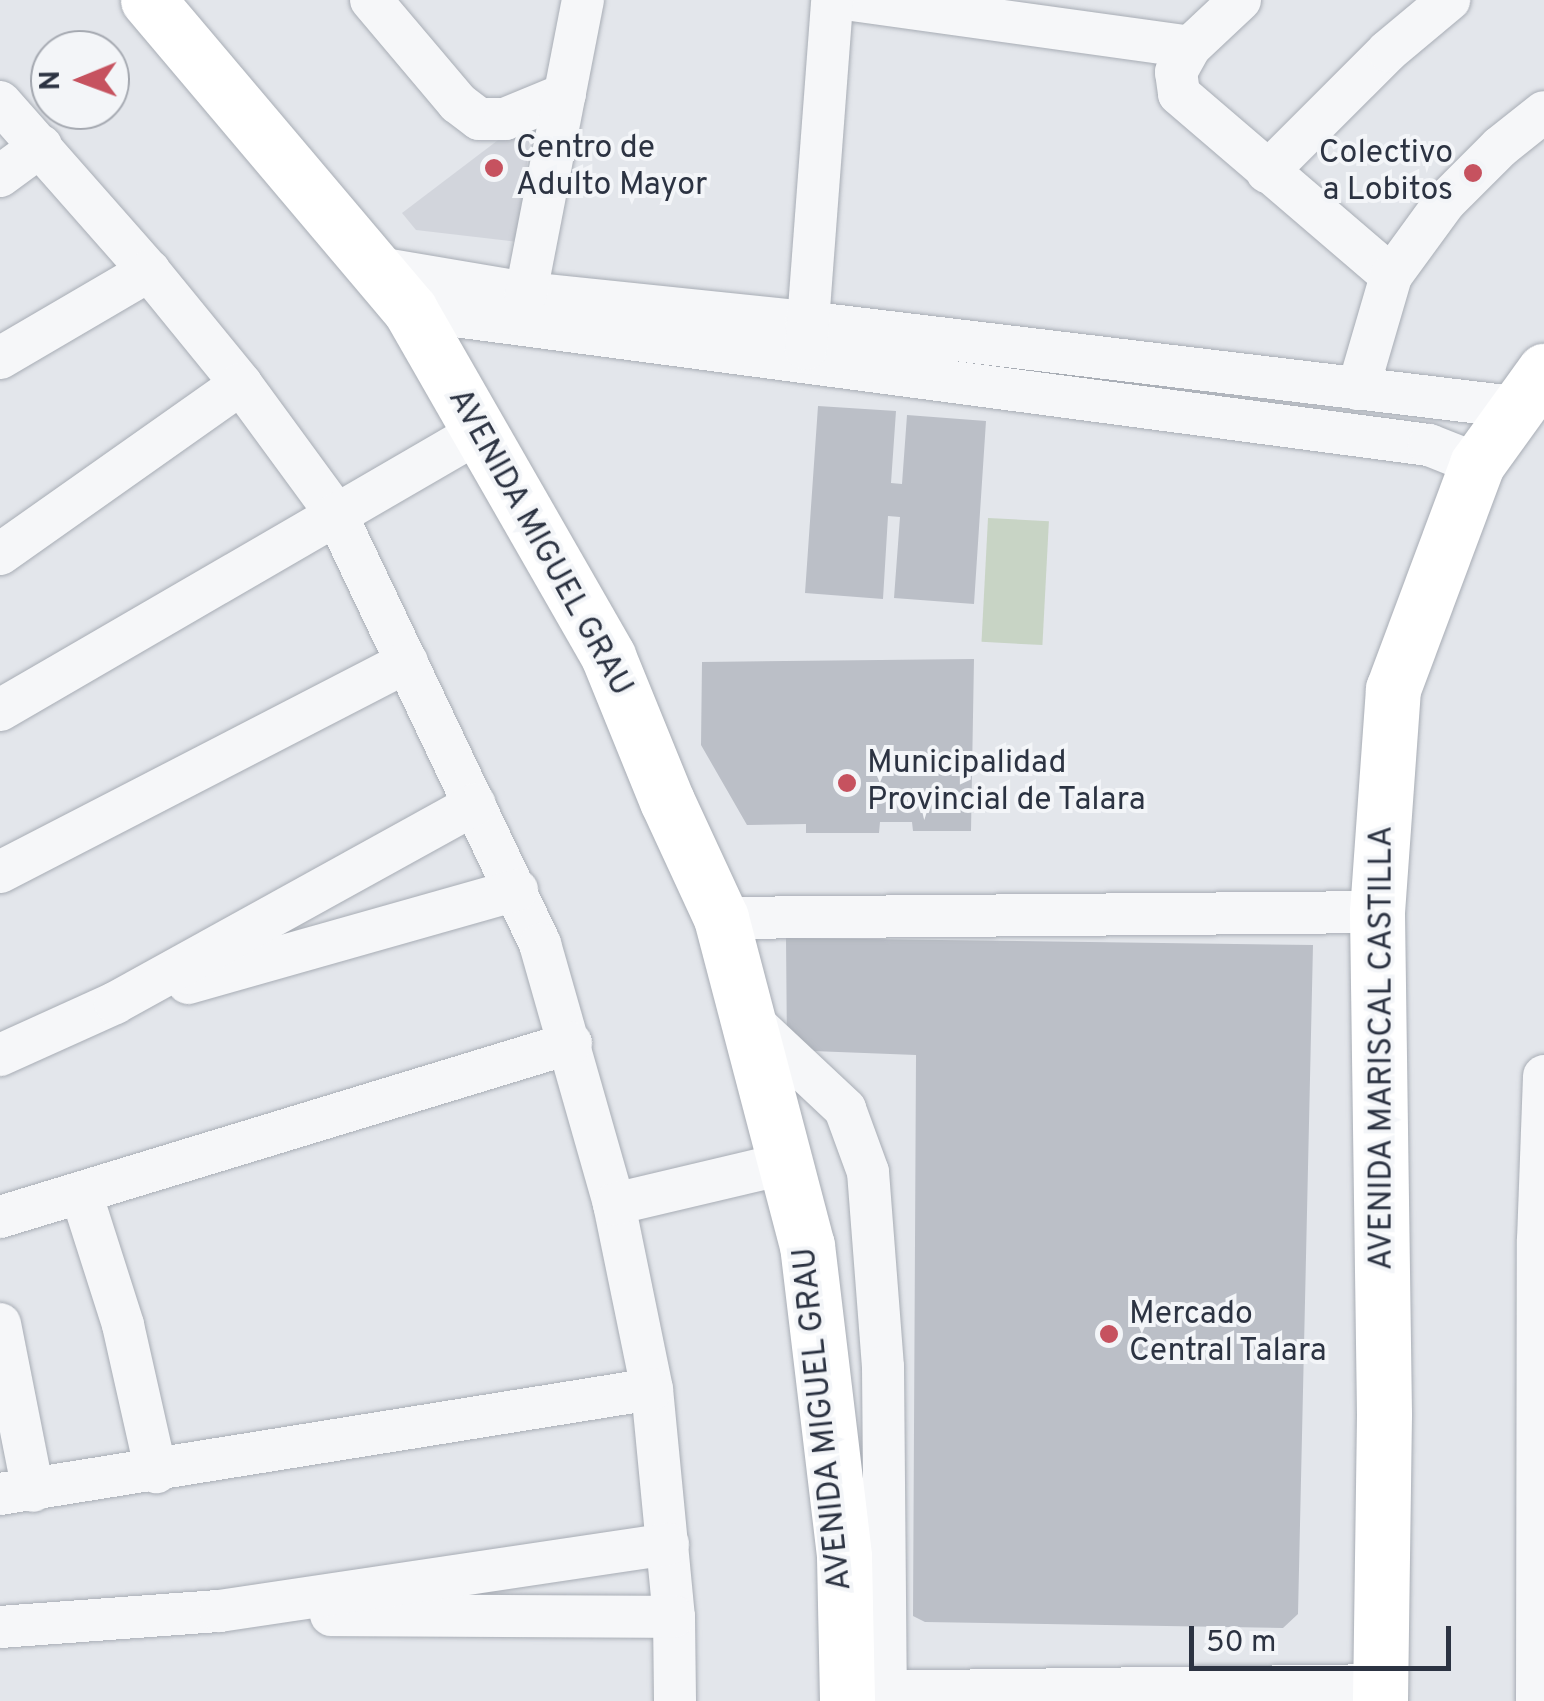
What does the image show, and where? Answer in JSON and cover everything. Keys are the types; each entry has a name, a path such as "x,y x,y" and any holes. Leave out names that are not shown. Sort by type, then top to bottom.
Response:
{"main road":[{"name":"AVENIDA MIGUEL GRAU","path":"148,0 394,289 481,430 608,656 720,918 807,1245 831,1423 860,1695"},
{"name":"AVENIDA MARISCAL CASTILLA","path":"1382,1693 1377,912 1393,689 1477,464 1529,389"}],"street":[{"path":"372,0 458,103 479,119 505,119 565,94"},
{"path":"526,294 583,0"},
{"path":"806,341 832,0"},
{"path":"852,0 1190,47"},
{"path":"1240,0 1190,47 1176,72 1180,94 1391,276"},
{"path":"1267,172 1388,51 1449,0"},
{"path":"0,102 42,146 242,384 336,514 540,944 614,1204 652,1388 674,1617 675,1701"},
{"path":"1358,390 1391,276 1446,202 1500,147 1544,112"},
{"path":"0,176 42,146"},
{"path":"0,358 149,271"},
{"path":"394,289 526,294 806,341 1076,402 1429,445 1477,464"},
{"path":"394,289 806,341 1358,390 1529,389"},
{"path":"0,554 242,384"},
{"path":"0,710 481,430"},
{"path":"0,872 407,662"},
{"path":"0,1055 115,1003 476,804"},
{"path":"115,1003 516,890"},
{"path":"315,894 338,940"},
{"path":"720,918 1377,912"},
{"path":"744,1014 845,1108 868,1172 883,1367 860,1695 1382,1693"},
{"path":"0,1218 571,1042"},
{"path":"1537,1701 1542,1580 1544,1076"},
{"path":"614,1204 787,1163"},
{"path":"81,1193 122,1325 156,1472"},
{"path":"0,1324 17,1493 652,1388"},
{"path":"2,1629 220,1611 668,1544"},
{"path":"220,1611 674,1617"}],"shaded area":[{"name":"Centro de Adulto Mayor","path":"522,122 531,123 519,242 416,230 402,213"}],"green space":[{"path":"988,518 1049,521 1042,645 982,642"}],"building":[{"path":"818,406 896,411 891,483 902,484 907,415 986,421 974,604 894,598 900,517 888,516 883,599 805,593"},
{"name":"Municipalidad Provincial de Talara","path":"974,659 971,831 913,831 912,822 880,822 879,833 806,833 806,824 747,825 701,745 702,662"},
{"name":"Mercado Central Talara","path":"786,938 1313,945 1298,1614 1283,1628 925,1622 913,1616 916,1055 787,1050"}],"place":[{"name":"Centro de Adulto Mayor","path":"494,168"},
{"name":"Colectivo a Lobitos","path":"1473,173"},
{"name":"Municipalidad Provincial de Talara","path":"847,783"},
{"name":"Mercado Central Talara","path":"1109,1334"}]}
